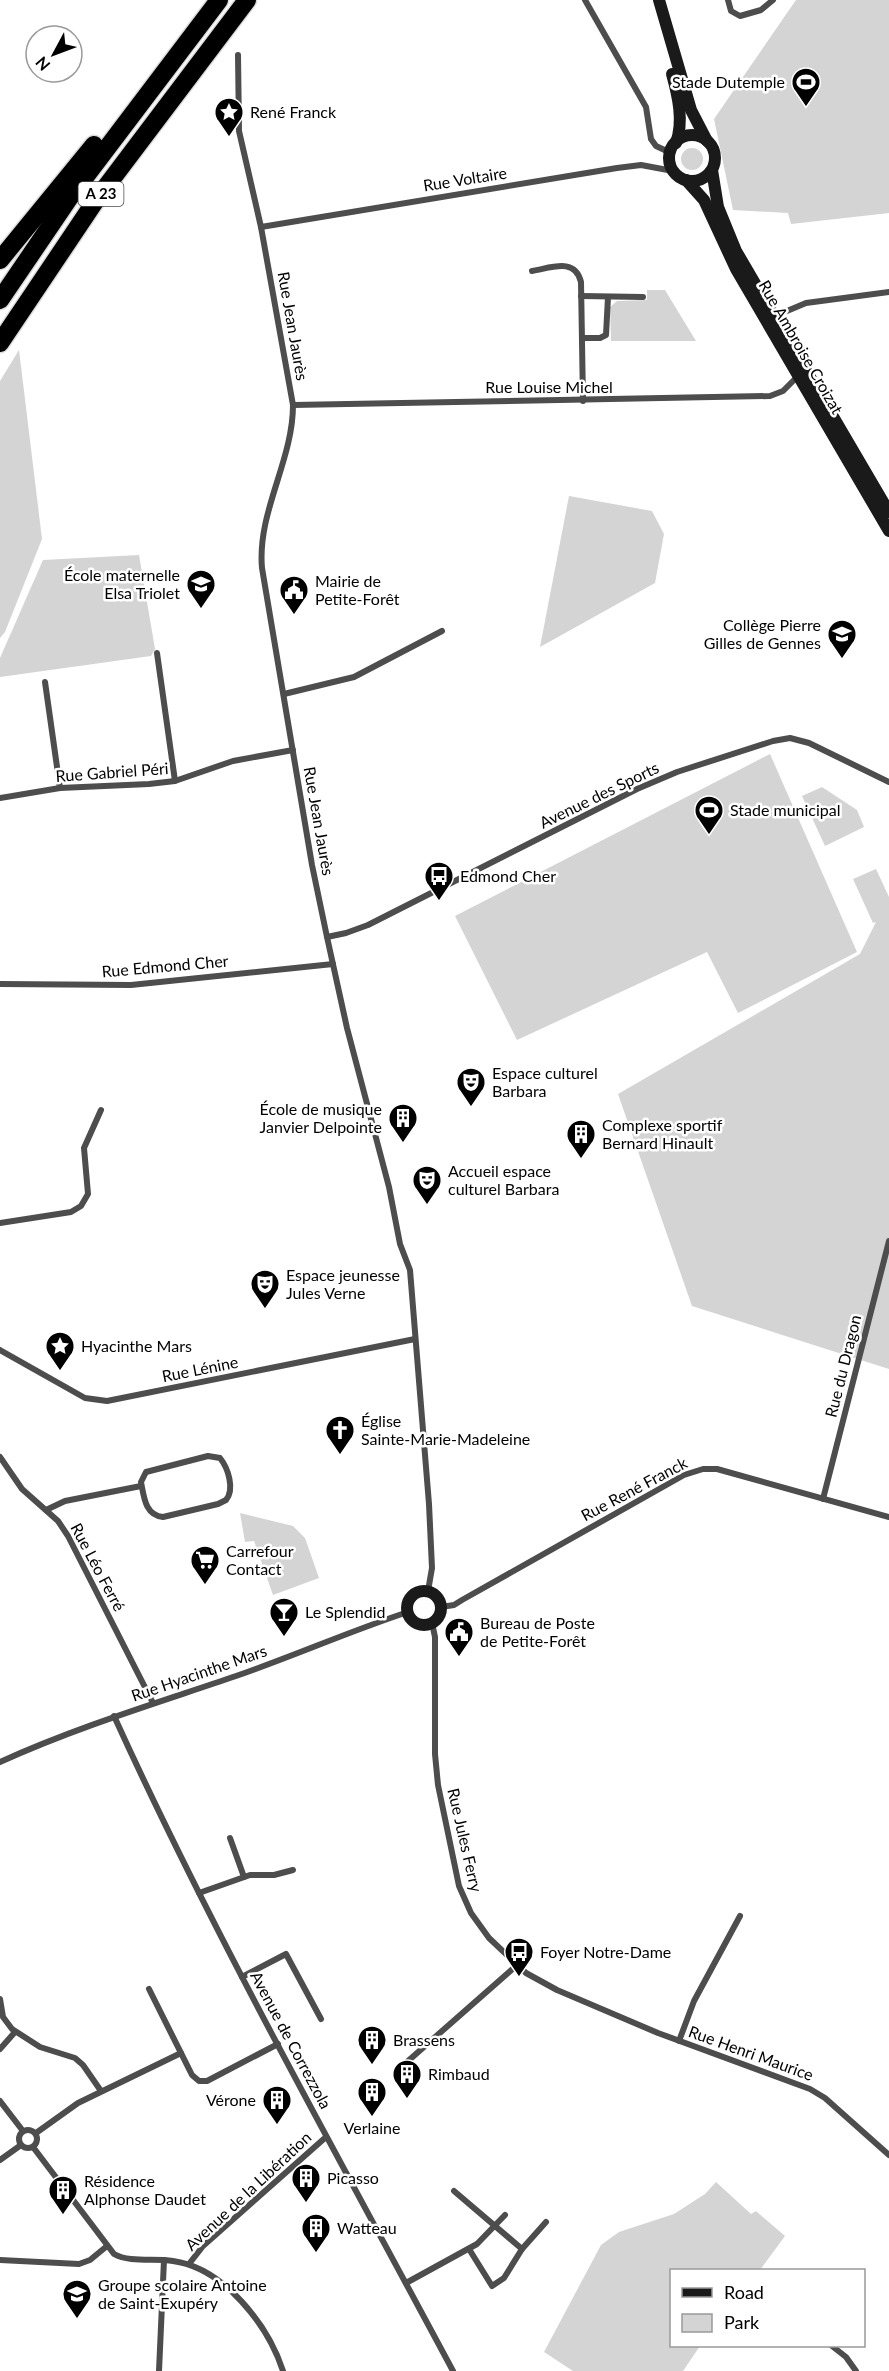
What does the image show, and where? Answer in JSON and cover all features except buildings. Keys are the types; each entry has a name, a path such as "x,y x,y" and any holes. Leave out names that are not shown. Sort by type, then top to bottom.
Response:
{"highway":[{"name":"A 23","path":"0,300 70,197 219,0"},
{"name":"A 23","path":"0,343 96,200 247,0"},
{"path":"0,260 100,138 156,82"}],"main road":[{"path":"650,0 678,99 680,129 670,164 673,171 686,180 701,180 712,170 715,154 691,110 659,0"},
{"path":"673,148 685,137 693,136 707,141"},
{"name":"Rue Ambroise Croizat","path":"712,170 716,200 740,258 889,512"},
{"name":"Rue Ambroise Croizat","path":"686,180 704,200 736,269 889,531"},
{"path":"418,1592 428,1592 437,1597 441,1606 439,1616 432,1623 417,1623 408,1612 408,1602 418,1592"}],"street":[{"path":"585,0 646,107 651,139 656,146 673,148"},
{"path":"728,0 731,11 740,16 761,10 773,0"},
{"name":"Rue Jean Jaurès","path":"238,55 238,124 261,227 293,405 292,425 270,503 261,552 269,620 327,937 389,1187 400,1244 410,1270 432,1552 428,1592"},
{"name":"Rue Voltaire","path":"261,227 616,168 652,166 673,171"},
{"path":"532,271 564,266 574,268 580,278 583,401"},
{"path":"774,316 806,303 889,291"},
{"path":"581,296 643,297"},
{"path":"582,338 600,338 606,335 608,297"},
{"name":"Rue Louise Michel","path":"293,405 770,396 783,391 798,375"},
{"path":"284,694 354,677 442,631"},
{"path":"157,653 175,781"},
{"path":"45,682 60,788"},
{"name":"Avenue des Sports","path":"327,937 368,925 656,781 773,741 790,738 809,743 889,782"},
{"name":"Rue Gabriel Péri","path":"0,798 60,788 175,781 233,761 293,750"},
{"name":"Rue Edmond Cher","path":"0,984 96,986 141,984 333,964"},
{"path":"0,1223 71,1212 81,1206 88,1194 84,1148 101,1110"},
{"name":"Rue du Dragon","path":"823,1499 889,1241"},
{"name":"Rue Lénine","path":"0,1350 85,1398 101,1401 415,1339"},
{"path":"212,1456 220,1458 225,1465 231,1489 229,1497 222,1502 164,1517 156,1516 149,1511 141,1486 141,1478 149,1470 212,1456"},
{"name":"Rue Léo Ferré","path":"0,1458 22,1489 58,1521 68,1536 153,1703"},
{"name":"Rue René Franck","path":"441,1606 453,1605 684,1475 697,1470 717,1469 889,1517"},
{"path":"46,1510 65,1501 141,1486"},
{"name":"Rue Hyacinthe Mars","path":"0,1762 48,1740 266,1665 408,1612"},
{"name":"Rue Jules Ferry","path":"432,1623 435,1637 436,1775 455,1876 471,1913 489,1938 534,1978 556,1990 620,2017"},
{"name":"Avenue de Correzzola","path":"114,1716 163,1823 242,1977 453,2371"},
{"path":"230,1838 244,1877"},
{"path":"199,1893 244,1877 274,1875 293,1870"},
{"path":"679,2041 694,2001 740,1916"},
{"path":"242,1977 286,1954 321,2019"},
{"path":"408,2061 517,1965"},
{"path":"149,1989 194,2078 204,2082 278,2044"},
{"path":"0,1999 3,2017 15,2032 40,2047 75,2058 83,2065 101,2091"},
{"name":"Rue Henri Maurice","path":"620,2017 810,2089 825,2098 889,2155"},
{"path":"0,2049 15,2032"},
{"path":"36,2133 74,2105 181,2053"},
{"path":"0,2101 23,2131"},
{"path":"28,2129 36,2133 38,2142 33,2147 27,2148 21,2145 19,2137 23,2131 28,2129"},
{"name":"Avenue de la Libération","path":"189,2265 203,2246 326,2137"},
{"path":"0,2160 21,2145"},
{"path":"33,2147 114,2254 123,2258 164,2260 189,2265 224,2286 249,2310 270,2340 283,2371"},
{"path":"454,2191 522,2249"},
{"path":"406,2283 483,2240 505,2215"},
{"path":"469,2249 492,2286 504,2278 522,2249 546,2222"},
{"path":"0,2260 79,2264 90,2260 107,2246"},
{"path":"159,2371 164,2260"},
{"path":"833,2347 846,2357 856,2371"}],"green space":[{"name":"Stade Dutemple","path":"796,0 889,0 889,213 791,224 788,213 733,210 714,119"},
{"path":"692,148 700,151 703,159 700,167 692,170 684,167 681,159 684,151"},
{"path":"647,290 665,290 696,341 611,341 610,307 617,301 647,300"},
{"path":"19,350 42,539 5,632 0,638 0,381"},
{"path":"569,496 652,511 664,534 655,583 540,647"},
{"path":"139,555 155,649 151,656 0,677 0,658 43,560"},
{"name":"Stade municipal","path":"770,754 857,952 738,1013 707,952 517,1040 455,916"},
{"path":"822,787 857,810 864,827 825,846 802,796"},
{"path":"876,869 889,897 889,1369 692,1306 618,1094 860,954 876,922 873,923 853,879"},
{"path":"240,1513 293,1526 305,1538 319,1578 273,1595 254,1541 245,1542"},
{"path":"716,2182 751,2214 756,2211 785,2236 761,2269 670,2269 670,2347 699,2347 683,2371 573,2371 544,2352 601,2245 619,2232 674,2214 705,2194"}],"place":[{"name":"Stade Dutemple","path":"806,108"},
{"name":"René Franck","path":"229,138"},
{"name":"École maternelle Elsa Triolet","path":"201,610"},
{"name":"Mairie de Petite-Forêt","path":"294,616"},
{"name":"Collège Pierre Gilles de Gennes","path":"842,660"},
{"name":"Stade municipal","path":"709,836"},
{"name":"Edmond Cher","path":"439,902"},
{"name":"Espace culturel Barbara","path":"471,1108"},
{"name":"École de musique Janvier Delpointe","path":"403,1144"},
{"name":"Complexe sportif Bernard Hinault","path":"581,1160"},
{"name":"Accueil espace culturel Barbara","path":"427,1206"},
{"name":"Espace jeunesse Jules Verne","path":"265,1310"},
{"name":"Hyacinthe Mars","path":"60,1372"},
{"name":"Église Sainte-Marie-Madeleine","path":"340,1456"},
{"name":"Carrefour Contact","path":"205,1586"},
{"name":"Le Splendid","path":"284,1638"},
{"name":"Bureau de Poste de Petite-Forêt","path":"459,1658"},
{"name":"Foyer Notre-Dame","path":"519,1978"},
{"name":"Brassens","path":"372,2066"},
{"name":"Rimbaud","path":"407,2100"},
{"name":"Verlaine","path":"372,2118"},
{"name":"Vérone","path":"277,2126"},
{"name":"Picasso","path":"306,2204"},
{"name":"Résidence Alphonse Daudet","path":"63,2216"},
{"name":"Watteau","path":"316,2254"},
{"name":"Groupe scolaire Antoine de Saint-Exupéry","path":"77,2320"}]}
